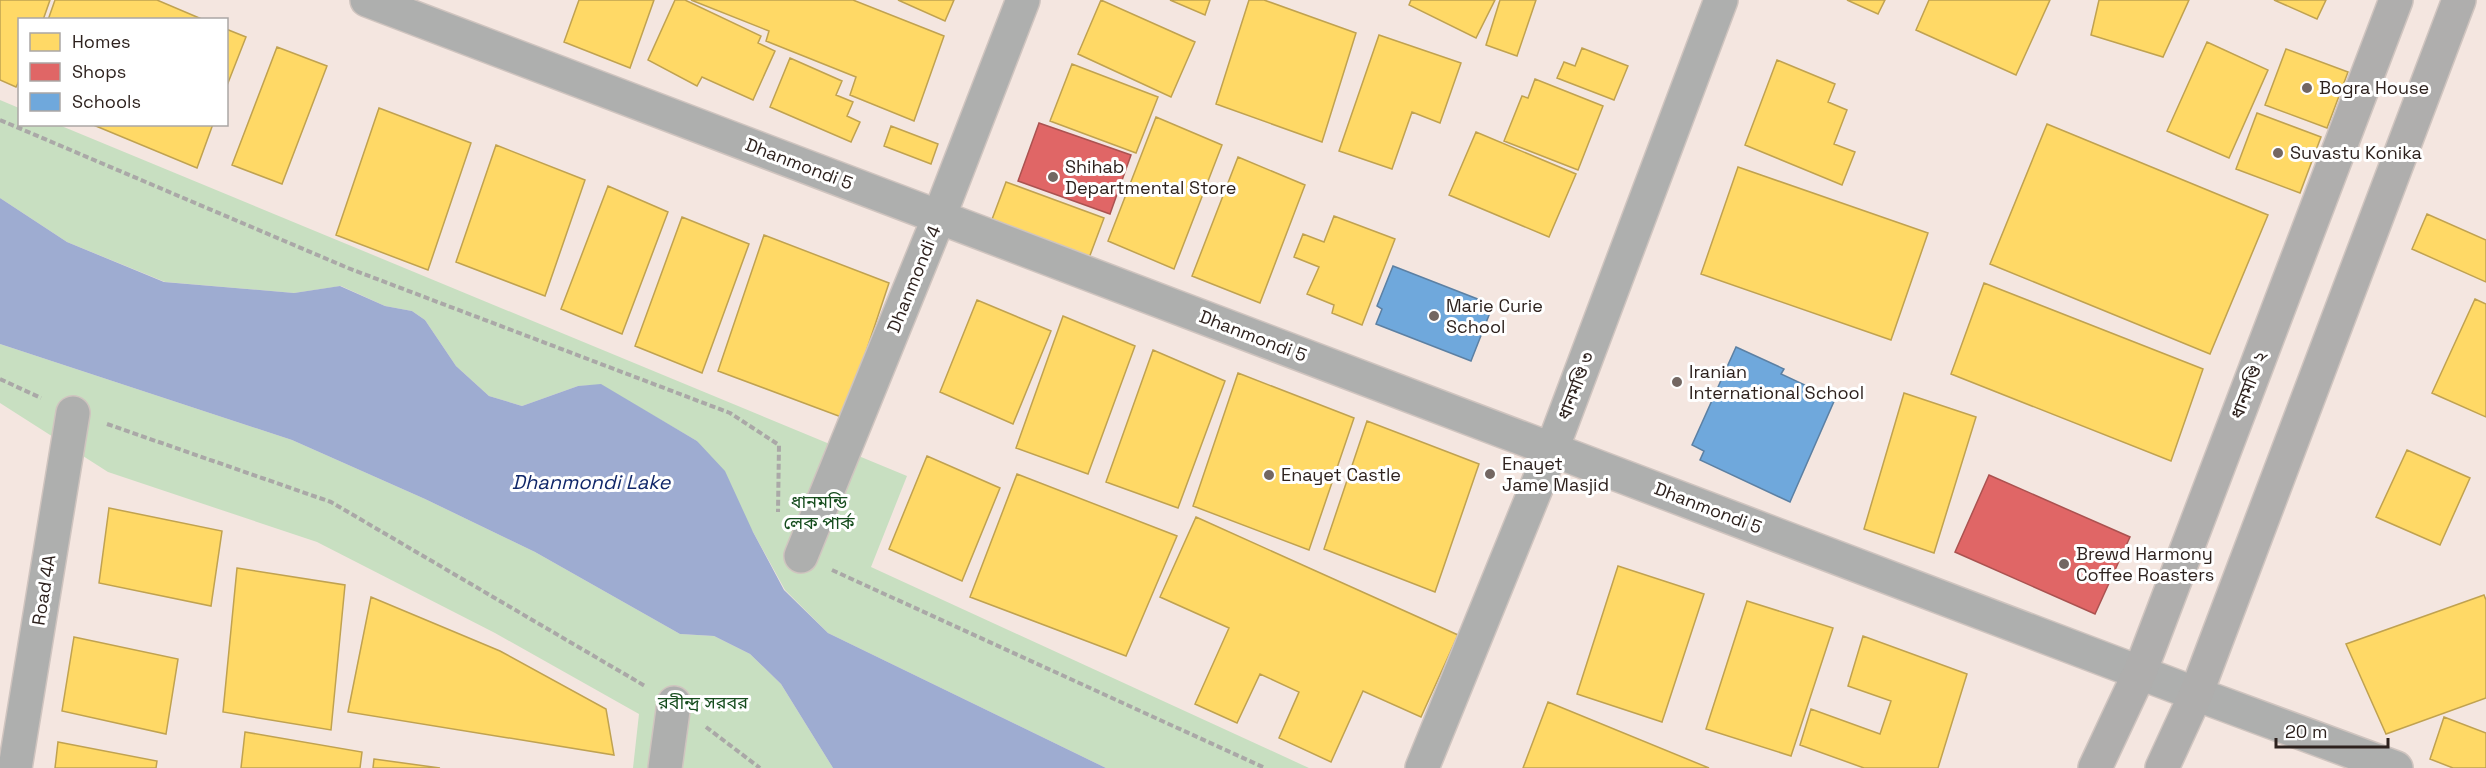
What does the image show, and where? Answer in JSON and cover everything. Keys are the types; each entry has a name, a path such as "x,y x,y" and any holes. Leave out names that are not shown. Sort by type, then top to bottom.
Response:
{"main road":[{"name":"ধানমণ্ডি ২","path":"2095,768 2140,672 2396,0"},
{"path":"2162,768 2196,694 2459,0"}],"street":[{"name":"Dhanmondi 5","path":"367,0 2140,672"},
{"name":"Dhanmondi 4","path":"801,556 939,217 1023,0"},
{"name":"ধানমণ্ডি ৩","path":"1422,768 1552,449 1721,0"},
{"name":"Road 4A","path":"15,768 73,413"},
{"path":"2140,672 2396,768"},
{"path":"665,768 674,703"}],"path":[{"path":"0,120 348,268 730,413 778,445 778,526 801,556 1265,768"},
{"path":"0,379 73,413 331,502 674,703 760,768"}],"green space":[{"name":"ধানমন্ডি লেক পার্ক","path":"0,100 18,108 18,126 61,126 907,476 871,567 1309,768 1106,768 828,633 785,590 753,532 697,441 601,385 578,386 522,406 489,396 456,366 425,320 412,311 385,306 341,286 294,293 165,282 67,242 0,198"},
{"name":"রবীন্দ্র সরবর","path":"0,344 292,440 425,499 535,552 680,634 714,636 750,654 781,684 833,768 633,768 639,714 495,633 317,542 108,472 0,403"}],"water":[{"name":"Dhanmondi Lake","path":"0,198 67,242 164,282 294,293 340,286 385,306 412,311 425,320 456,366 489,396 522,406 578,386 601,384 697,441 725,471 753,532 784,590 828,633 1106,768 833,768 781,684 750,654 714,636 680,634 535,552 425,499 292,440 0,344"}],"building: Homes":[{"path":"0,0 50,0 44,18 18,18 18,83 16,87 0,80"},
{"path":"55,0 157,0 199,18 49,18"},
{"path":"579,0 654,0 630,68 564,42"},
{"path":"675,0 685,0 761,36 758,43 775,51 753,100 702,77 697,86 648,60"},
{"path":"691,0 853,0 944,36 914,121 850,95 856,77 766,41 769,31"},
{"path":"898,0 954,0 945,21"},
{"path":"1101,0 1195,42 1171,97 1078,54"},
{"path":"1170,0 1210,0 1205,15"},
{"path":"1249,0 1264,0 1356,33 1322,142 1216,104"},
{"path":"1411,0 1495,0 1476,38 1409,5"},
{"path":"1500,0 1536,0 1517,56 1486,45"},
{"path":"1847,0 1885,0 1878,14"},
{"path":"1929,0 2050,0 2016,75 1916,30"},
{"path":"2099,0 2189,0 2163,57 2091,35"},
{"path":"2274,0 2326,0 2317,19"},
{"path":"228,30 246,37 228,83"},
{"path":"1379,35 1461,63 1440,123 1412,112 1392,169 1339,151"},
{"path":"2207,42 2268,70 2229,158 2167,131"},
{"path":"277,47 327,66 282,184 232,165"},
{"path":"1582,48 1628,66 1614,100 1557,78 1564,62 1575,66"},
{"name":"Bogra House","path":"2286,49 2348,72 2327,128 2265,105"},
{"path":"790,58 842,81 836,95 853,102 847,116 860,122 851,142 770,107"},
{"path":"1777,60 1835,84 1828,102 1847,110 1834,144 1855,152 1842,185 1745,145"},
{"path":"1072,64 1158,97 1136,153 1050,121"},
{"path":"1535,79 1603,106 1578,170 1504,141 1522,96 1528,98"},
{"path":"379,108 471,143 428,270 336,235"},
{"name":"Suvastu Konika","path":"2257,113 2321,137 2300,193 2236,169"},
{"path":"1156,117 1222,145 1174,269 1108,241"},
{"path":"2047,124 2268,215 2210,354 1990,264"},
{"path":"96,126 212,126 197,168"},
{"path":"891,126 938,144 931,164 884,146"},
{"path":"1476,132 1576,174 1549,237 1449,195"},
{"path":"496,145 585,180 545,296 456,262"},
{"path":"1238,157 1305,185 1260,303 1192,276"},
{"path":"1738,167 1928,233 1891,340 1701,274"},
{"path":"1006,182 1104,218 1086,266 988,230"},
{"path":"608,186 668,212 622,334 561,309"},
{"path":"2427,214 2486,240 2486,282 2412,249"},
{"path":"1334,216 1395,239 1362,325 1332,313 1334,305 1307,294 1319,267 1294,257 1303,234 1324,242"},
{"path":"682,217 749,244 702,373 635,346"},
{"path":"764,235 889,283 844,418 718,371"},
{"path":"1984,283 2203,369 2171,461 1951,374"},
{"path":"2475,299 2486,304 2486,417 2432,393"},
{"path":"977,300 1051,331 1013,424 940,392"},
{"path":"1063,316 1135,346 1088,474 1016,448"},
{"path":"1153,350 1225,381 1178,508 1106,482"},
{"name":"Enayet Castle","path":"1238,373 1354,418 1309,550 1193,506"},
{"path":"1904,393 1976,417 1934,553 1864,529"},
{"path":"1367,421 1479,464 1435,592 1324,549"},
{"path":"2407,450 2470,478 2440,545 2376,517"},
{"path":"927,456 1000,488 962,581 889,549"},
{"path":"1017,474 1177,536 1126,656 970,597"},
{"path":"109,508 222,531 211,606 99,583"},
{"path":"1196,517 1458,635 1421,717 1363,691 1331,762 1279,738 1299,692 1260,674 1237,723 1195,704 1229,628 1160,597"},
{"path":"1618,566 1704,594 1662,722 1577,694"},
{"path":"237,568 345,585 331,730 223,712"},
{"path":"2484,595 2486,600 2486,698 2386,734 2346,644"},
{"path":"371,597 500,651 606,709 614,755 348,712"},
{"path":"1747,601 1833,628 1791,756 1706,729"},
{"path":"1863,636 1967,674 1938,768 1864,768 1800,745 1811,709 1880,734 1891,701 1848,686"},
{"path":"74,637 178,659 166,734 62,711"},
{"path":"1548,702 1709,768 1523,768"},
{"path":"2444,717 2486,733 2486,768 2453,768 2430,759"},
{"path":"245,732 362,752 360,768 241,768"},
{"path":"58,742 157,761 156,768 55,768"},
{"path":"374,759 440,768 373,768"}],"building: Shops":[{"path":"1039,123 1131,155 1110,214 1018,181"},
{"path":"1989,475 2130,537 2095,614 1955,552"}],"building: Schools":[{"name":"Marie Curie School","path":"1393,266 1493,305 1471,361 1376,324 1382,309 1377,306"},
{"path":"1736,347 1784,369 1781,374 1835,399 1790,502 1700,460 1704,451 1692,445"}],"place":[{"name":"Bogra House","path":"2307,88"},
{"name":"Suvastu Konika","path":"2278,153"},
{"name":"Shihab Departmental Store","path":"1053,177"},
{"name":"Marie Curie School","path":"1434,316"},
{"name":"Iranian International School","path":"1677,382"},
{"name":"Enayet Jame Masjid","path":"1490,474"},
{"name":"Enayet Castle","path":"1269,475"},
{"name":"Brewd Harmony Coffee Roasters","path":"2064,564"}]}
